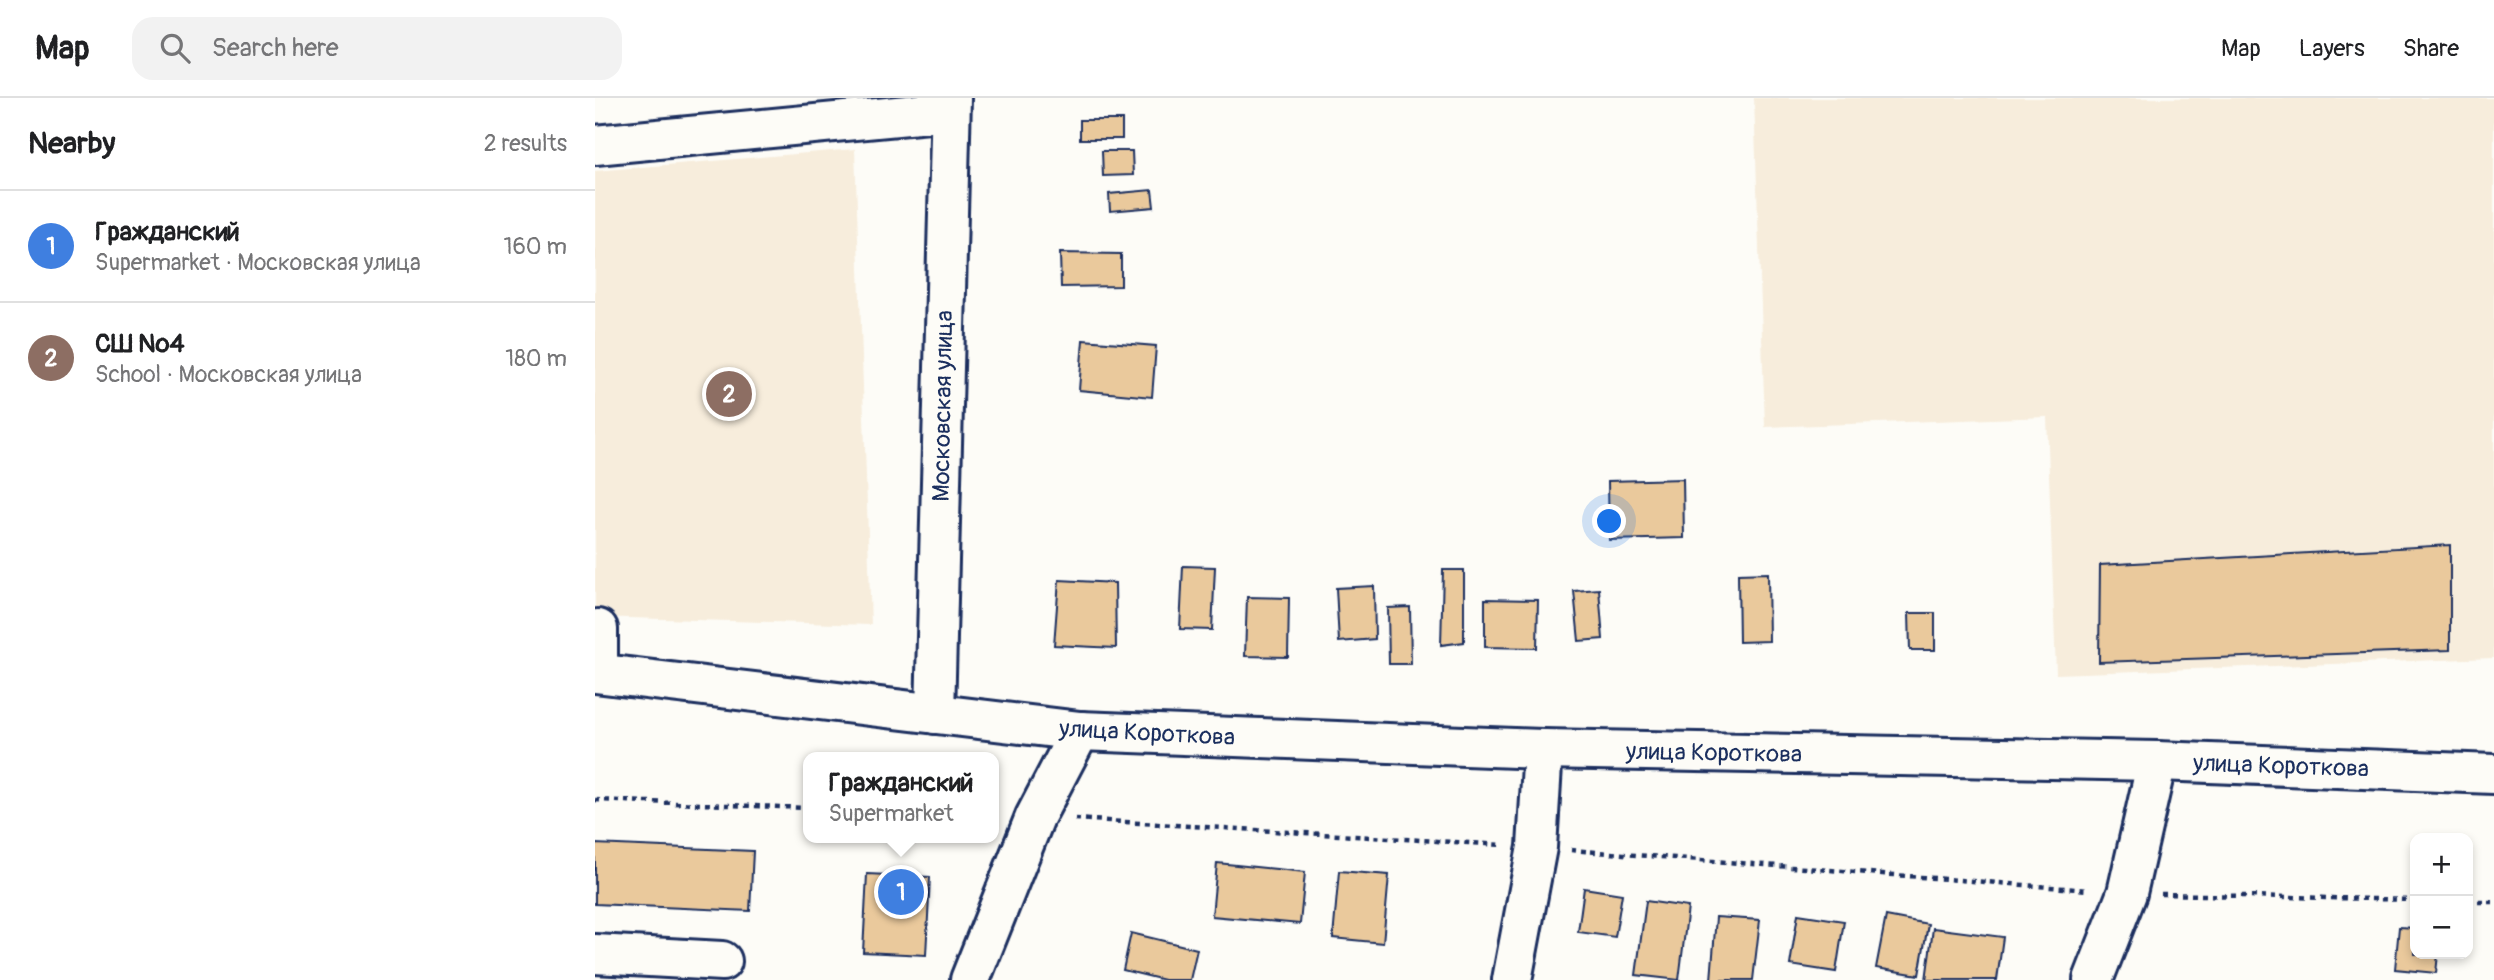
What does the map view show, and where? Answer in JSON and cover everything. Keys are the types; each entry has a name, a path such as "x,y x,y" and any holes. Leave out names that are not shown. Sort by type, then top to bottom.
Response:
{"street":[{"path":"595,145 951,104"},
{"name":"Московская улица","path":"935,714 951,104"},
{"path":"597,673 598,629"},
{"name":"улица Короткова","path":"597,673 1080,731 1543,749 2157,761 2494,774"},
{"path":"970,980 1035,817 1080,731"},
{"path":"1512,980 1537,847 1543,749"},
{"path":"2093,980 2127,893 2157,761"},
{"path":"595,954 722,961"}],"path":[{"path":"595,800 803,808"},
{"path":"1035,817 1537,847 2127,893 2410,900"},
{"path":"2473,902 2494,902"}],"shaded area":[{"path":"1754,98 2494,98 2494,658 2056,674 2047,417 1765,427"},
{"path":"855,149 871,625 595,617 595,171"}],"building":[{"path":"1080,120 1122,120 1122,139 1080,139"},
{"path":"1102,151 1132,151 1133,175 1103,176"},
{"path":"1152,190 1154,207 1110,211 1109,194"},
{"path":"1060,253 1121,254 1121,286 1061,287"},
{"path":"1083,340 1156,346 1152,397 1079,390"},
{"path":"1683,479 1684,538 1609,540 1608,481"},
{"path":"2450,545 2450,650 2099,662 2100,565"},
{"path":"1183,566 1215,567 1212,630 1180,629"},
{"path":"1443,570 1464,570 1464,642 1441,645"},
{"path":"1768,573 1769,641 1739,642 1738,574"},
{"path":"1059,580 1115,583 1116,648 1054,645"},
{"path":"1374,586 1375,639 1339,642 1336,588"},
{"path":"1599,589 1603,639 1579,641 1574,591"},
{"path":"1247,597 1289,598 1288,657 1245,656"},
{"path":"1485,599 1538,600 1537,648 1485,647"},
{"path":"1410,607 1411,664 1389,664 1388,608"},
{"path":"1909,613 1935,613 1935,650 1910,650"},
{"path":"595,844 753,851 750,911 595,904"},
{"path":"1217,863 1305,872 1300,924 1212,916"},
{"path":"1339,871 1389,875 1383,943 1333,938"},
{"path":"867,874 930,877 926,955 863,952"},
{"path":"1584,888 1622,894 1615,937 1578,932"},
{"path":"1646,901 1688,907 1679,980 1636,975"},
{"path":"1798,914 1844,921 1836,972 1790,965"},
{"path":"1886,916 1928,924 1919,975 1876,968"},
{"path":"1716,917 1760,920 1753,980 1711,980"},
{"path":"2399,927 2410,928 2410,959 2437,959 2436,973 2395,969"},
{"path":"1933,928 2003,937 1997,980 1926,980"},
{"path":"1131,933 1197,949 1190,980 1164,980 1123,970"}],"place":[{"name":"СШ №4","path":"729,394"},
{"name":"Гражданский","path":"901,892"}]}
